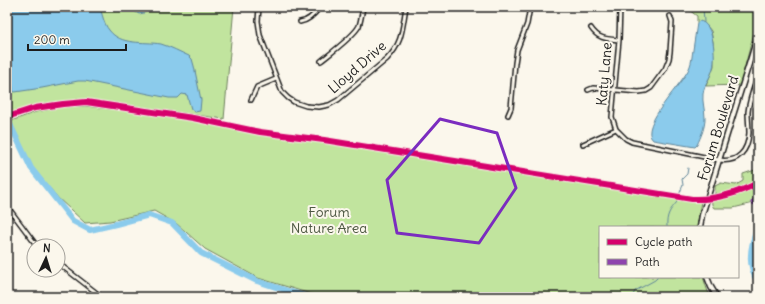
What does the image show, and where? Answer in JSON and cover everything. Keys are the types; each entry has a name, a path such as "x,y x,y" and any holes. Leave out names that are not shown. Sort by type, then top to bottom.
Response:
{"street":[{"name":"Lloyd Drive","path":"259,7 258,21 260,35 282,92 294,102 306,106 319,107 329,105 338,100 387,60 397,47 401,37 406,7"},
{"path":"300,22 306,21 316,13 320,7"},
{"path":"321,61 353,34 358,26 363,7"},
{"path":"508,115 517,50 528,24 530,7"},
{"name":"Katy Lane","path":"616,129 612,117 619,40 620,7"},
{"path":"588,90 593,88 640,92 651,88 665,69 669,59 672,22 670,16"},
{"path":"592,28 595,34 608,39 619,40"},
{"name":"Forum Boulevard","path":"700,226 702,215 758,35"},
{"path":"583,144 616,129 626,139 632,142 728,161 737,157 746,148 749,134 748,111 758,76"},
{"path":"251,100 257,87 276,79"},
{"path":"7,206 31,238"},
{"path":"66,269 102,297"},
{"path":"707,278 717,297"}],"highlighted area":[{"path":"440,119 497,133 516,188 479,243 397,233 387,180"}],"green space":[{"path":"7,7 234,7 224,119 86,99 46,103 9,113 7,103"},
{"path":"685,7 758,7 758,17 740,85 706,86 714,66 711,31 707,26 699,21 697,23 697,16"},
{"name":"Forum Nature Area","path":"85,106 143,113 701,201 697,226 599,226 599,278 703,278 708,292 712,297 321,297 258,278 205,249 177,224 154,211 110,221 85,223 58,198 29,163 11,121 36,112 62,107"},
{"path":"758,169 758,202 733,208 714,208 712,202 715,193 715,186 721,183 736,185 743,181 743,174"}],"water":[{"path":"9,7 100,7 107,28 120,39 133,42 161,44 189,56 192,59 201,100 200,111 195,112 191,109 187,95 182,94 178,98 169,98 85,81 15,92 13,91"},
{"path":"127,7 147,7 144,13 139,14"},
{"path":"699,21 708,27 711,33 714,49 714,63 703,94 705,118 701,135 695,147 653,140 650,133 651,125 664,103 687,73 690,66 697,23"}],"waterway":[{"path":"703,7 704,22"},
{"path":"7,118 31,168 73,221 90,230 149,215 172,223 201,253 257,281 308,297"},
{"path":"679,195 683,185 682,179 687,174 688,168"},
{"path":"667,226 669,213 677,202"},
{"path":"758,226 751,251 751,262 758,283"},
{"path":"632,297 635,291 657,278"}],"marked path":[{"path":"752,204 758,196"}],"cycle path":[{"path":"7,117 35,108 86,102 193,118 260,132 324,140 692,199 726,195 758,183"}]}
